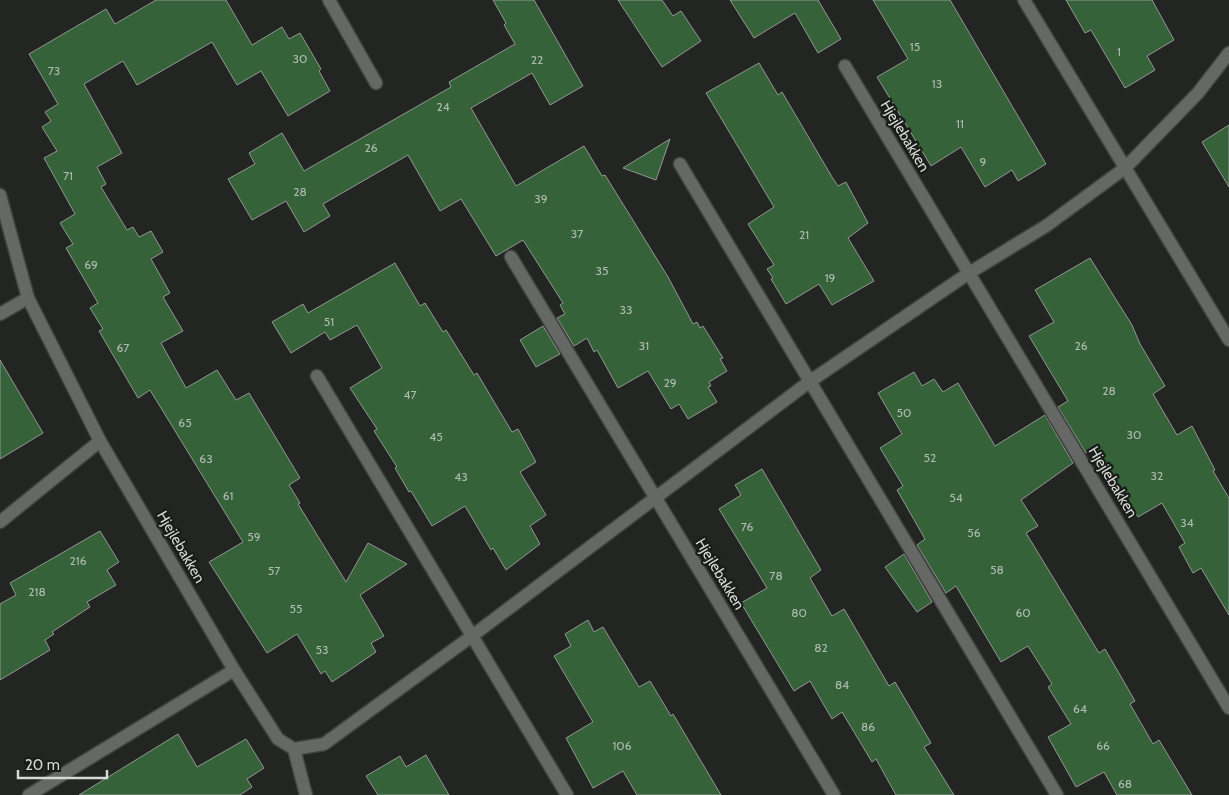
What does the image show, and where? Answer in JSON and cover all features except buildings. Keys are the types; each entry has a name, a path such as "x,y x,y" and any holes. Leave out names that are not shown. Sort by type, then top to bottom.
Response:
{"street":[{"path":"329,0 376,83"},
{"path":"1024,0 1229,340"},
{"path":"306,795 294,749 324,744 472,636 809,382 969,273 1046,226 1125,168 1198,92 1229,53"},
{"name":"Hjejlebakken","path":"845,66 1229,708"},
{"path":"680,164 1058,795"},
{"name":"Hjejlebakken","path":"0,195 28,298 100,441 234,670 278,739 294,749"},
{"name":"Hjejlebakken","path":"511,257 834,795"},
{"path":"0,314 28,298"},
{"path":"317,376 568,795"},
{"path":"0,522 100,441"},
{"path":"29,795 234,670"}]}
